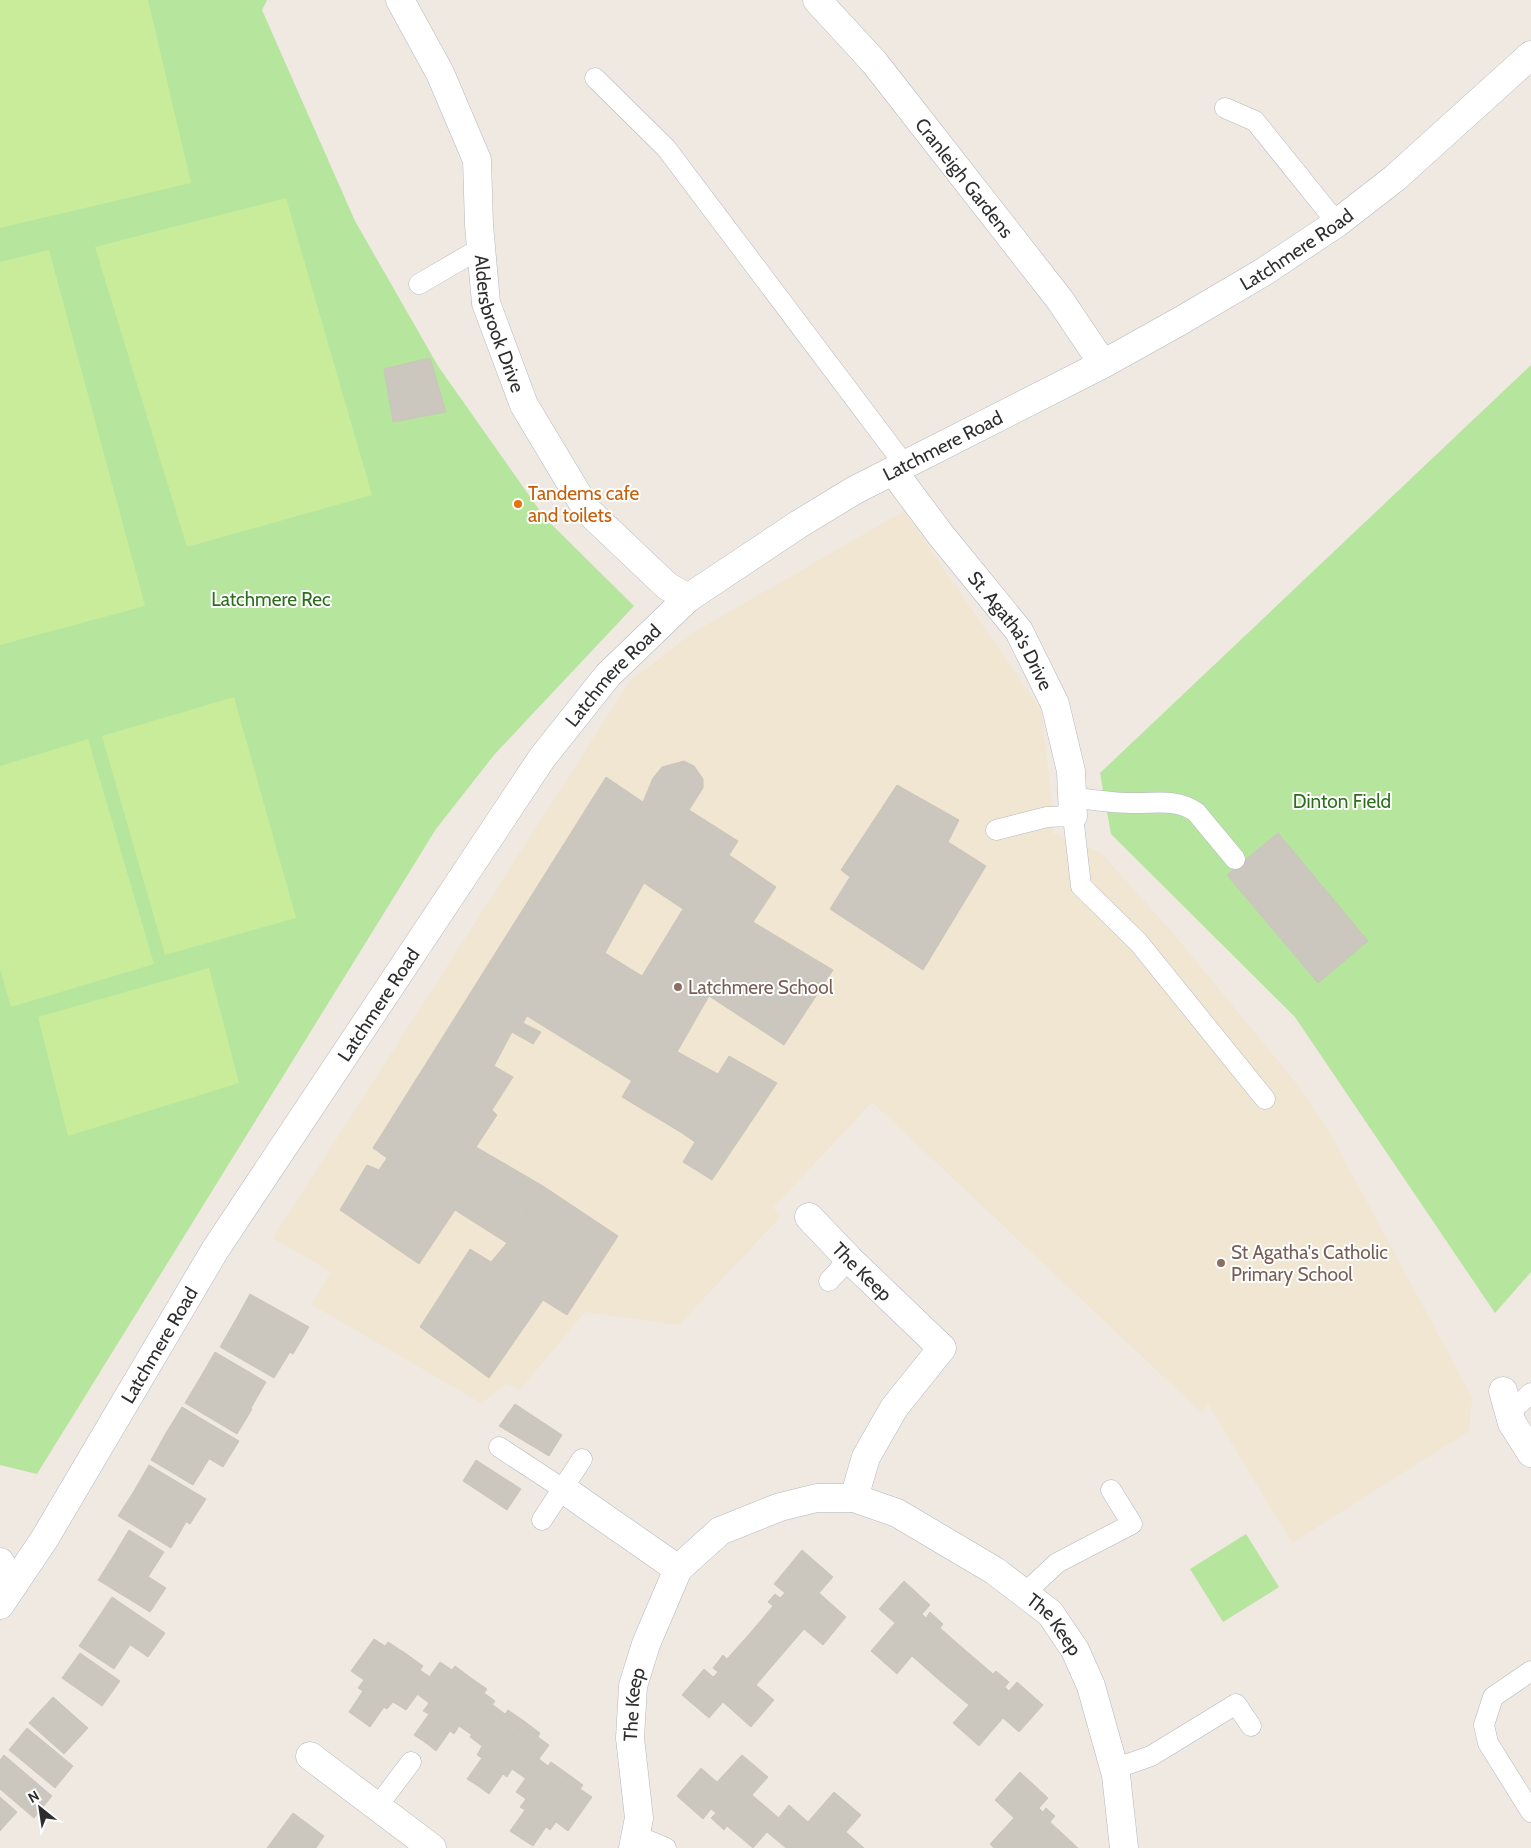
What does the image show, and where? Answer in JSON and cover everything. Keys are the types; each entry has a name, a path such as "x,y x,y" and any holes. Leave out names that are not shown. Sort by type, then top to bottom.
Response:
{"street":[{"name":"Aldersbrook Drive","path":"400,0 440,73 477,160 481,248 486,303 524,405 587,510 667,586 688,598"},
{"name":"Cranleigh Gardens","path":"817,0 880,70 1060,300 1103,364"},
{"name":"Latchmere Road","path":"5,1584 45,1538 215,1250 542,758 608,675 688,598 799,524 855,490 1103,364 1265,271 1338,223 1395,178 1531,55"},
{"name":"St. Agatha's Drive","path":"898,468 940,534 1019,631 1055,704 1070,772 1073,806"},
{"name":"The Keep","path":"809,1217 849,1259 942,1348 894,1408 866,1457 854,1498"},
{"path":"1506,1402 1512,1423 1531,1453"},
{"path":"563,1489 678,1569"},
{"name":"The Keep","path":"634,1842 639,1818 630,1738 633,1686 646,1644 678,1569 720,1530 780,1507 817,1498 854,1498 896,1513 995,1571 1050,1613 1075,1650 1091,1686 1114,1769 1124,1848"},
{"path":"310,1756 432,1848"}],"lane":[{"path":"595,78 666,148 898,468"},
{"path":"1225,108 1255,121 1338,223"},
{"path":"419,284 481,248"},
{"path":"996,830 1047,817 1073,806 1170,803 1188,806 1196,812 1235,859"},
{"path":"1073,806 1081,886 1139,944 1265,1099"},
{"path":"829,1281 849,1259"},
{"path":"1506,1402 1531,1393"},
{"path":"499,1447 563,1489"},
{"path":"542,1520 582,1458"},
{"path":"1025,1593 1057,1564 1132,1524 1112,1490"},
{"path":"1531,1670 1493,1697 1484,1725 1488,1743 1531,1812"},
{"path":"1114,1769 1151,1756 1236,1704 1251,1726"},
{"path":"376,1807 411,1762"},
{"path":"634,1842 663,1845 666,1848"}],"shaded area":[{"name":"Latchmere School","path":"904,511 1041,710 1051,795 1053,833 1101,853 1172,932 1297,1084 1327,1128 1472,1397 1469,1431 1292,1543 1208,1404 1202,1413 872,1102 773,1208 781,1216 679,1325 585,1312 520,1390 506,1384 481,1403 311,1304 331,1272 273,1238 630,681 691,634"}],"green space":[{"name":"Latchmere Rec","path":"0,0 267,0 262,10 355,221 438,366 545,518 634,606 494,755 436,829 37,1474 0,1465"},
{"path":"0,0 148,0 191,183 0,228"},
{"path":"286,198 372,495 187,547 95,247"},
{"path":"49,250 145,606 0,645 0,262"},
{"name":"Dinton Field","path":"1531,365 1531,1272 1495,1313 1295,1017 1111,834 1100,773"},
{"path":"234,697 296,918 165,955 102,736"},
{"path":"88,739 154,964 11,1007 0,969 0,766"},
{"path":"209,968 239,1083 68,1136 38,1017"},
{"path":"1246,1534 1279,1587 1223,1622 1190,1569"}],"building":[{"path":"430,358 446,412 393,422 384,369"},
{"path":"684,761 694,766 703,779 703,788 689,810 738,841 729,855 776,887 753,922 833,970 784,1045 709,996 677,1052 656,1040 632,1081 527,1016 523,1023 541,1032 533,1044 512,1032 494,1066 513,1077 492,1110 497,1115 476,1147 543,1186 507,1243 455,1210 419,1264 340,1210 367,1165 379,1170 387,1158 373,1148 606,777 643,802 653,778 662,767","holes":["644,883 683,909 642,976 605,953"]},
{"path":"897,785 959,820 948,842 986,866 923,970 830,909 850,877 841,870"},
{"path":"1278,833 1368,941 1318,983 1227,875"},
{"path":"656,1040 718,1074 682,1133 622,1097"},
{"path":"729,1056 777,1083 712,1180 683,1162 695,1142 682,1133"},
{"path":"543,1186 618,1236 567,1315 543,1300 489,1378 420,1327 470,1249 491,1262 507,1243"},
{"path":"250,1294 309,1327 293,1354 235,1321"},
{"path":"235,1321 290,1352 274,1378 220,1347"},
{"path":"215,1352 266,1382 251,1408 200,1378"},
{"path":"200,1378 252,1409 237,1434 185,1403"},
{"path":"515,1404 562,1435 549,1456 499,1426"},
{"path":"182,1407 239,1441 223,1467 166,1433"},
{"path":"166,1433 209,1459 193,1485 151,1460"},
{"path":"476,1460 521,1489 507,1510 463,1481"},
{"path":"149,1465 206,1499 190,1524 134,1491"},
{"path":"134,1491 186,1522 171,1548 118,1516"},
{"path":"129,1530 164,1552 148,1577 114,1555"},
{"path":"802,1550 833,1577 819,1593 846,1617 823,1645 804,1629 780,1657 751,1632 773,1606 768,1602 775,1594 780,1598 785,1593 774,1584"},
{"path":"114,1555 166,1588 150,1612 98,1580"},
{"path":"904,1581 930,1605 922,1614 926,1618 930,1612 943,1624 940,1628 965,1650 939,1680 912,1656 897,1674 871,1651 895,1623 879,1609"},
{"path":"112,1597 165,1633 148,1657 96,1621"},
{"path":"96,1621 130,1645 114,1669 79,1646"},
{"path":"751,1632 780,1657 756,1685 774,1700 751,1727 723,1702 709,1718 682,1695 704,1669 713,1677 718,1672 713,1668 723,1655 727,1659"},
{"path":"374,1639 385,1646 388,1642 405,1653 359,1719 349,1712 363,1691 358,1688 364,1680 351,1671"},
{"path":"965,1650 993,1674 996,1671 1009,1682 1005,1687 1009,1691 1017,1682 1043,1705 1019,1732 1003,1718 979,1746 953,1723 969,1705 939,1680"},
{"path":"80,1653 120,1681 102,1706 62,1678"},
{"path":"405,1653 423,1666 420,1670 430,1677 406,1710 393,1702 387,1709 384,1707 370,1727 359,1719"},
{"path":"440,1662 452,1670 455,1666 471,1678 426,1743 414,1735 429,1714 423,1711 429,1703 417,1694"},
{"path":"471,1678 487,1689 484,1693 495,1701 472,1735 459,1726 454,1734 450,1731 436,1751 426,1743"},
{"path":"53,1697 88,1728 64,1754 29,1723"},
{"path":"493,1705 505,1714 508,1710 524,1721 478,1786 467,1779 482,1758 477,1755 482,1746 470,1737"},
{"path":"524,1721 540,1733 538,1737 549,1745 525,1778 512,1769 507,1777 503,1774 489,1794 478,1786"},
{"path":"27,1728 73,1766 55,1788 9,1750"},
{"path":"4,1755 52,1796 34,1818 0,1789 0,1760"},
{"path":"742,1755 768,1777 752,1795 779,1818 753,1848 727,1826 724,1830 711,1818 716,1813 711,1809 703,1819 677,1796 701,1768 717,1782"},
{"path":"539,1759 548,1766 551,1762 568,1774 522,1839 510,1831 525,1810 520,1807 526,1799 516,1792"},
{"path":"1020,1772 1048,1798 1039,1808 1043,1812 1046,1808 1055,1816 1050,1822 1078,1848 994,1848 990,1844 1014,1818 995,1800"},
{"path":"568,1774 583,1785 580,1789 592,1797 568,1831 556,1822 550,1830 546,1827 533,1846 522,1839"},
{"path":"834,1792 861,1815 846,1832 864,1848 786,1848 767,1832 789,1805 808,1822"},
{"path":"0,1797 17,1812 0,1831"},
{"path":"293,1813 308,1824 291,1848 267,1848"},
{"path":"308,1824 324,1836 316,1848 291,1848"}],"place":[{"name":"Tandems cafe and toilets","path":"518,504"},
{"name":"Latchmere School","path":"678,987"},
{"name":"St Agatha's Catholic Primary School","path":"1221,1263"}]}
